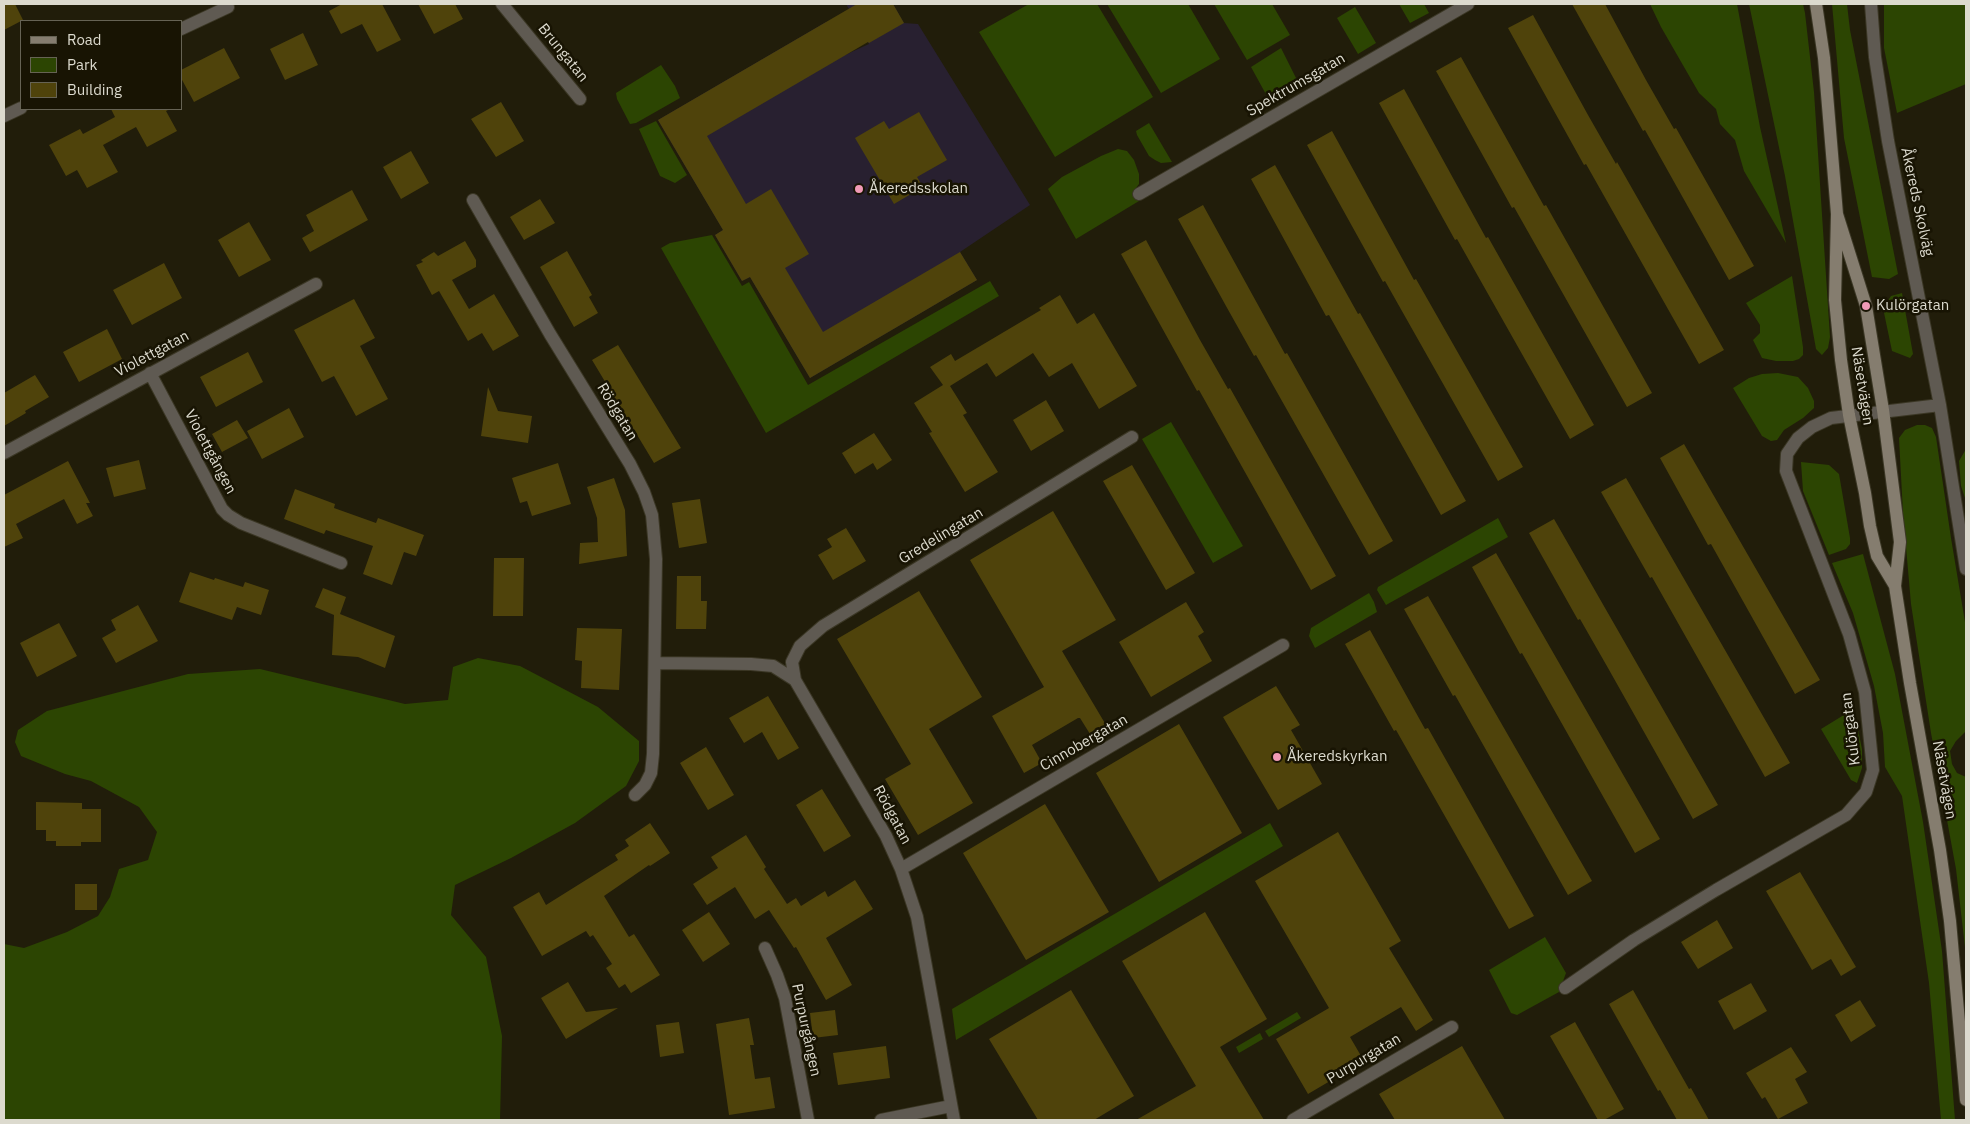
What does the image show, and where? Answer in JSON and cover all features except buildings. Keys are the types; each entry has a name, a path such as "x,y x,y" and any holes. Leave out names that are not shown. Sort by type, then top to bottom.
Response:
{"street":[{"name":"Brungatan","path":"502,4 580,99"},
{"name":"Spektrumsgatan","path":"1139,194 1468,4"},
{"name":"Näsetvägen","path":"1816,4 1824,58 1837,214 1835,300 1849,415 1877,556 1895,586"},
{"name":"Åkereds Skolväg","path":"1870,4 1875,57 1888,141 1940,404 1966,568"},
{"path":"182,29 228,7"},
{"path":"4,116 20,108"},
{"name":"Rödgatan","path":"473,200 550,334 630,464 644,492 652,515 656,538 653,754 646,785 635,795"},
{"name":"Näsetvägen","path":"1837,214 1866,306 1883,410 1900,542 1895,586 1910,683 1940,850 1950,921 1966,1100"},
{"name":"Violettgatan","path":"4,453 316,284"},
{"name":"Violettgången","path":"150,373 222,509 228,515 241,523 342,564"},
{"name":"Kulörgatan","path":"1565,988 1634,940 1846,815 1866,792 1873,770 1865,692 1849,634 1786,472 1787,454 1798,438 1812,427 1830,418 1940,404"},
{"name":"Gredelingatan","path":"795,680 792,662 800,646 823,626 1132,437"},
{"name":"Cinnobergatan","path":"901,869 1283,645"},
{"name":"Rödgatan","path":"654,663 773,666 795,680 886,836 901,869 917,917 954,1120"},
{"name":"Purpurgången","path":"765,948 785,998 808,1120"},
{"name":"Purpurgatan","path":"1293,1120 1452,1027"},
{"path":"881,1120 952,1106"}],"shaded area":[{"name":"Åkeredsskolan","path":"846,4 893,4 904,23 918,24 1030,205 960,252 977,280 810,378 750,277 742,281 715,235 723,230 658,120 826,22 845,55 869,44"}],"green space":[{"path":"1029,4 1097,4 1153,97 1055,157 979,32"},
{"path":"1107,4 1188,4 1220,59 1161,93"},
{"path":"1214,4 1272,4 1290,35 1247,60"},
{"path":"1399,4 1424,4 1429,13 1410,23"},
{"path":"1650,4 1737,4 1760,127 1786,243 1744,171 1735,140 1720,124 1716,109 1699,93"},
{"path":"1749,4 1803,4 1805,13 1814,92 1830,337 1828,348 1822,355 1816,349 1785,176"},
{"path":"1832,4 1847,4 1850,30 1898,274 1889,279 1872,277 1844,138"},
{"path":"1884,4 1966,4 1966,84 1897,113 1884,48"},
{"path":"1355,7 1376,43 1358,54 1337,18"},
{"path":"1281,48 1297,80 1304,85 1275,102 1268,98 1251,67"},
{"path":"661,65 675,86 680,98 636,123 630,124 617,99 616,93"},
{"path":"656,121 687,175 675,183 660,176 639,129"},
{"path":"1149,123 1172,162 1161,163 1149,156 1136,131"},
{"path":"1118,149 1127,151 1134,160 1139,174 1139,184 1133,192 1139,201 1076,239 1048,189 1062,177"},
{"path":"712,235 742,286 749,282 808,385 990,281 999,296 766,433 661,248 670,243"},
{"path":"1792,276 1803,355 1793,361 1776,361 1762,358 1753,340 1760,333 1760,325 1746,303"},
{"path":"1902,293 1913,354 1910,358 1892,351 1883,308 1891,296"},
{"path":"1778,373 1798,377 1808,388 1814,401 1814,408 1803,418 1784,430 1777,440 1771,441 1762,436 1733,388 1749,378 1762,374"},
{"path":"1171,422 1243,546 1213,563 1142,439"},
{"path":"1917,425 1925,425 1932,428 1936,437 1966,628 1966,731 1956,741 1950,751 1952,764 1957,773 1966,777 1966,956 1956,869 1931,733 1911,604 1899,438 1905,430"},
{"path":"1966,449 1966,501 1961,486 1959,461"},
{"path":"1801,462 1829,465 1839,474 1850,538 1850,544 1846,549 1829,555 1803,491"},
{"path":"1498,518 1508,537 1386,605 1377,590 1378,587"},
{"path":"1863,554 1895,674 1923,822 1942,951 1955,1120 1941,1120 1929,983 1902,796 1885,767 1883,733 1874,686 1853,613 1832,563"},
{"path":"1369,593 1377,612 1315,648 1309,636 1311,628"},
{"path":"478,658 520,666 598,707 639,741 639,761 626,786 575,823 511,858 455,885 451,915 486,957 502,1036 500,1120 4,1120 4,944 24,948 67,932 98,916 110,897 119,869 148,860 157,832 139,807 91,781 65,774 21,756 15,742 18,730 47,711 188,674 260,669 405,704 448,700 453,667"},
{"path":"1854,710 1862,749 1862,768 1857,783 1851,780 1821,729"},
{"path":"1270,823 1283,846 956,1040 952,1009"},
{"path":"1545,937 1566,973 1559,992 1517,1015 1511,1013 1489,970"},
{"path":"1297,1012 1301,1018 1269,1037 1265,1031"},
{"path":"1260,1033 1263,1039 1239,1053 1236,1047"}],"place":[{"name":"Åkeredsskolan","path":"859,189"},
{"name":"Kulörgatan","path":"1866,306"},
{"name":"Åkeredskyrkan","path":"1277,757"}]}
